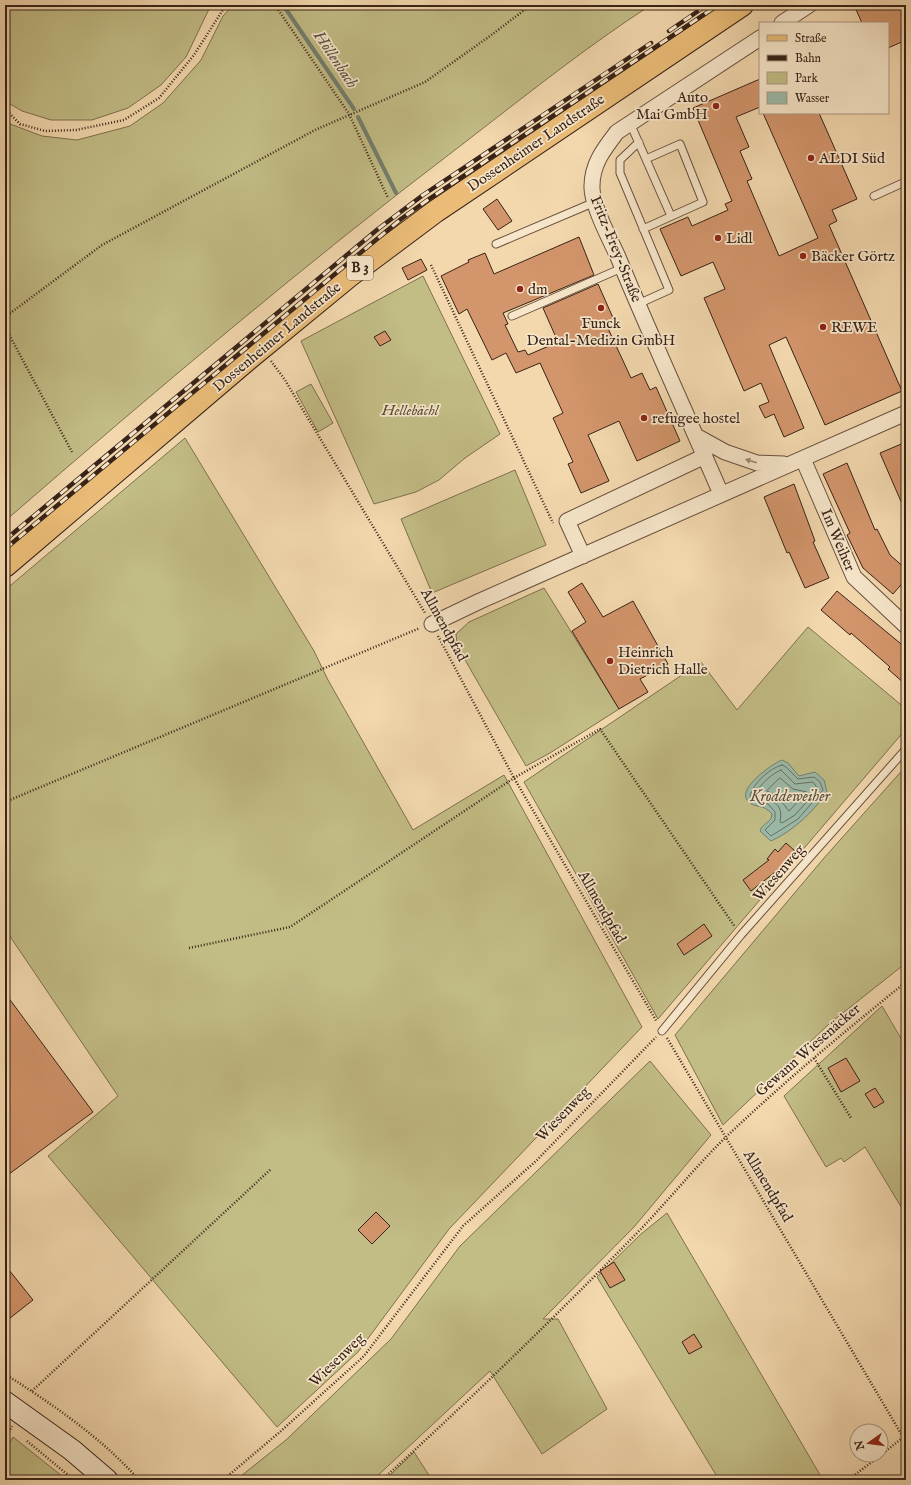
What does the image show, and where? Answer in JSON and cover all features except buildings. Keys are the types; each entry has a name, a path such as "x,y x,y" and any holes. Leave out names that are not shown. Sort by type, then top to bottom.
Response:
{"main road":[{"name":"Dossenheimer Landstraße","path":"5,566 248,359 350,276 436,211 742,5"},
{"path":"5,1402 72,1450 107,1480"}],"street":[{"path":"784,22 809,5"},
{"name":"Fritz-Frey-Straße","path":"721,494 622,268 595,202 592,187 594,167 603,149 617,132 759,39"},
{"path":"432,624 721,494 796,462 827,446 906,413"},
{"path":"696,436 725,452 757,463 796,462"},
{"path":"583,556 567,521 705,456"},
{"name":"Im Weiher","path":"796,462 854,577 906,626"}],"lane":[{"path":"630,123 671,216"},
{"path":"638,304 669,290 620,173 620,160 639,142"},
{"path":"643,229 703,202 680,144 646,159"},
{"path":"874,196 905,182"},
{"path":"496,244 595,202"},
{"path":"512,316 593,282 622,268"},
{"name":"Wiesenweg","path":"662,1031 741,936 906,749"}],"path":[{"path":"5,109 20,124 45,131 76,130 124,120 159,98 194,55 226,5"},
{"path":"275,5 349,114 388,198"},
{"path":"5,316 102,245 315,130 349,114 401,94 424,82 463,56 531,5"},
{"path":"431,265 554,526"},
{"path":"5,327 72,452"},
{"name":"Allmendpfad","path":"269,358 285,380 432,624 514,778 662,1031 905,1436 906,1442"},
{"path":"5,802 432,624"},
{"path":"189,948 290,927 514,778 600,729 741,936"},
{"name":"Gewann Wiesenäcker","path":"382,1480 536,1335 639,1231 726,1137 814,1058 906,982"},
{"name":"Wiesenweg","path":"222,1480 280,1431 364,1356 463,1226 537,1160 662,1031"},
{"path":"814,1058 851,1118"},
{"path":"32,1391 271,1168"},
{"path":"5,1374 32,1391 96,1439 139,1480"},
{"path":"5,1423 17,1432"},
{"path":"889,1449 905,1436"},
{"path":"23,1437 74,1480"},
{"path":"848,1480 870,1463"}],"green space":[{"path":"5,5 211,5 186,57 161,85 128,108 92,120 51,120 22,111 5,101"},
{"path":"233,5 651,5 556,72 347,234 174,376 5,521 5,122 42,136 77,140 130,126 163,103 201,60 223,16"},
{"name":"Hellebächl","path":"423,276 500,434 465,458 439,480 416,492 374,504 301,341"},
{"path":"311,384 333,423 318,432 296,392"},
{"path":"185,438 314,651 328,680 413,830 504,775 642,1027 449,1229 358,1352 277,1427 48,1156 118,1096 5,929 5,590"},
{"path":"515,470 546,545 432,593 401,519"},
{"path":"544,588 619,709 550,753 526,766 457,646 456,634 469,622"},
{"path":"808,627 906,709 906,729 658,1019 524,782 701,662 737,710"},
{"path":"906,766 906,963 829,1024 723,1125 675,1035 824,858"},
{"path":"882,1006 906,1047 906,1215 865,1147 844,1162 841,1158 826,1167 784,1096"},
{"path":"650,1061 711,1135 634,1227 543,1319 558,1319 607,1409 542,1454 490,1371 373,1480 236,1480 286,1440 391,1339 460,1246"},
{"path":"667,1213 823,1480 719,1480 597,1277 641,1234"},
{"path":"13,1437 67,1480 5,1480 5,1452"},
{"path":"414,1452 432,1480 385,1480"}],"water":[{"name":"Kroddeweiher","path":"782,760 788,763 799,776 815,772 824,780 827,792 802,820 787,832 771,841 760,831 772,817 772,814 765,808 753,805 748,801 746,796 747,790 757,778 771,766"}],"waterway":[{"name":"Höllenbach","path":"283,5 354,109"},
{"name":"Höllenbach","path":"358,117 396,193"}],"railway":[{"path":"669,31 707,5"},
{"path":"5,549 401,219 718,5"},
{"path":"5,540 378,229 423,195 651,43"}],"place":[{"name":"Auto Mai GmbH","path":"716,106"},
{"name":"ALDI Süd","path":"811,158"},
{"name":"Lidl","path":"718,238"},
{"name":"Bäcker Görtz","path":"803,256"},
{"name":"dm","path":"520,289"},
{"name":"Funck Dental-Medizin GmbH","path":"601,308"},
{"name":"REWE","path":"823,327"},
{"name":"refugee hostel","path":"644,418"},
{"name":"Heinrich Dietrich Halle","path":"610,661"}]}
